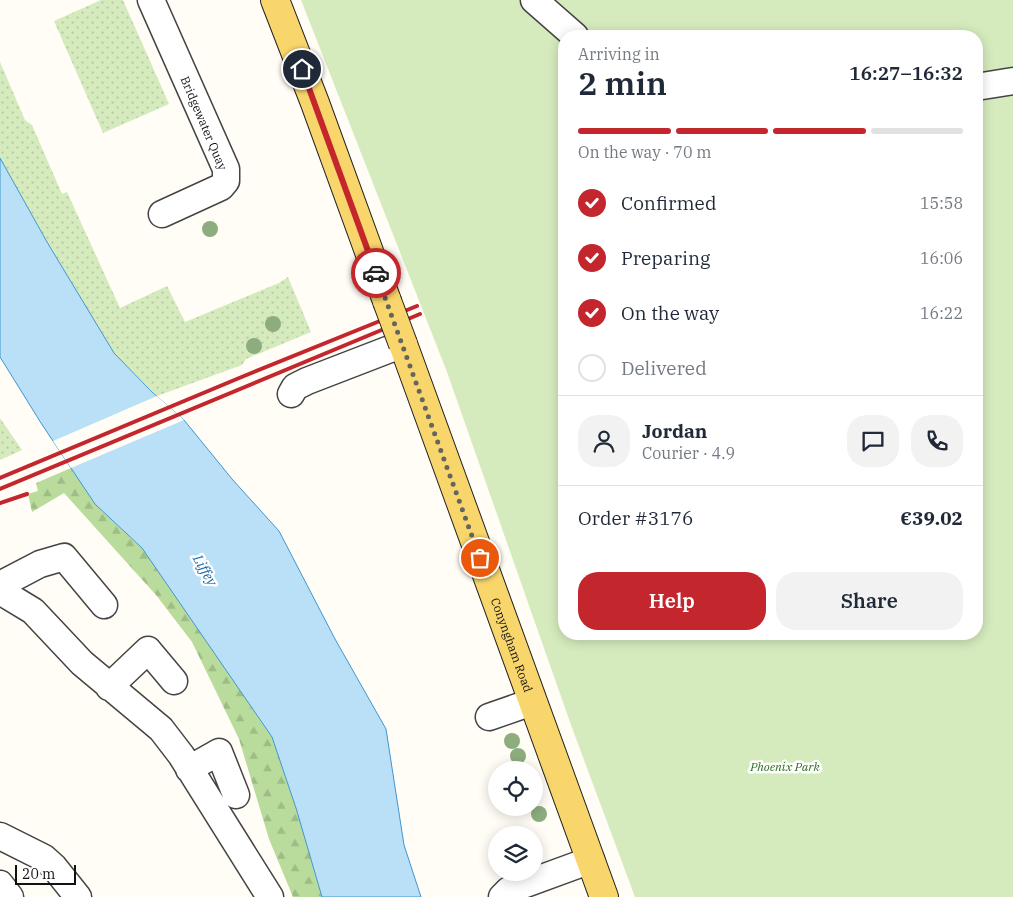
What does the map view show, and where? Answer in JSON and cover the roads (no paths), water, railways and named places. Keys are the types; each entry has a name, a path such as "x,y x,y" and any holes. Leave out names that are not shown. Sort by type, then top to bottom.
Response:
{"main road":[{"name":"Conyngham Road","path":"275,0 315,104 604,897"}],"street":[{"name":"Bridgewater Quay","path":"151,0 226,169 226,181 221,187 162,214"},
{"path":"534,0 567,30"},
{"path":"983,87 1013,81"},
{"path":"291,394 296,387 307,382 403,344"},
{"path":"0,586 32,568 64,557 104,605"},
{"path":"0,591 33,611 82,664 161,729 189,769 270,897"},
{"path":"109,687 148,650 174,681"},
{"path":"489,717 532,702"},
{"path":"189,769 219,752 236,795"},
{"path":"0,836 44,858 54,867 78,897"},
{"path":"502,897 509,890 591,860"},
{"path":"0,884 10,897"}],"water":[{"name":"Liffey","path":"0,158 47,242 114,353 152,392 184,420 232,479 279,531 335,639 386,729 404,845 421,897 322,897 296,808 272,737 142,548 95,504 0,357"}],"railway":[{"path":"0,478 417,306"},
{"path":"0,489 420,314"},
{"path":"0,503 27,494"}],"park label":[{"name":"Phoenix Park","path":"785,766"}]}
